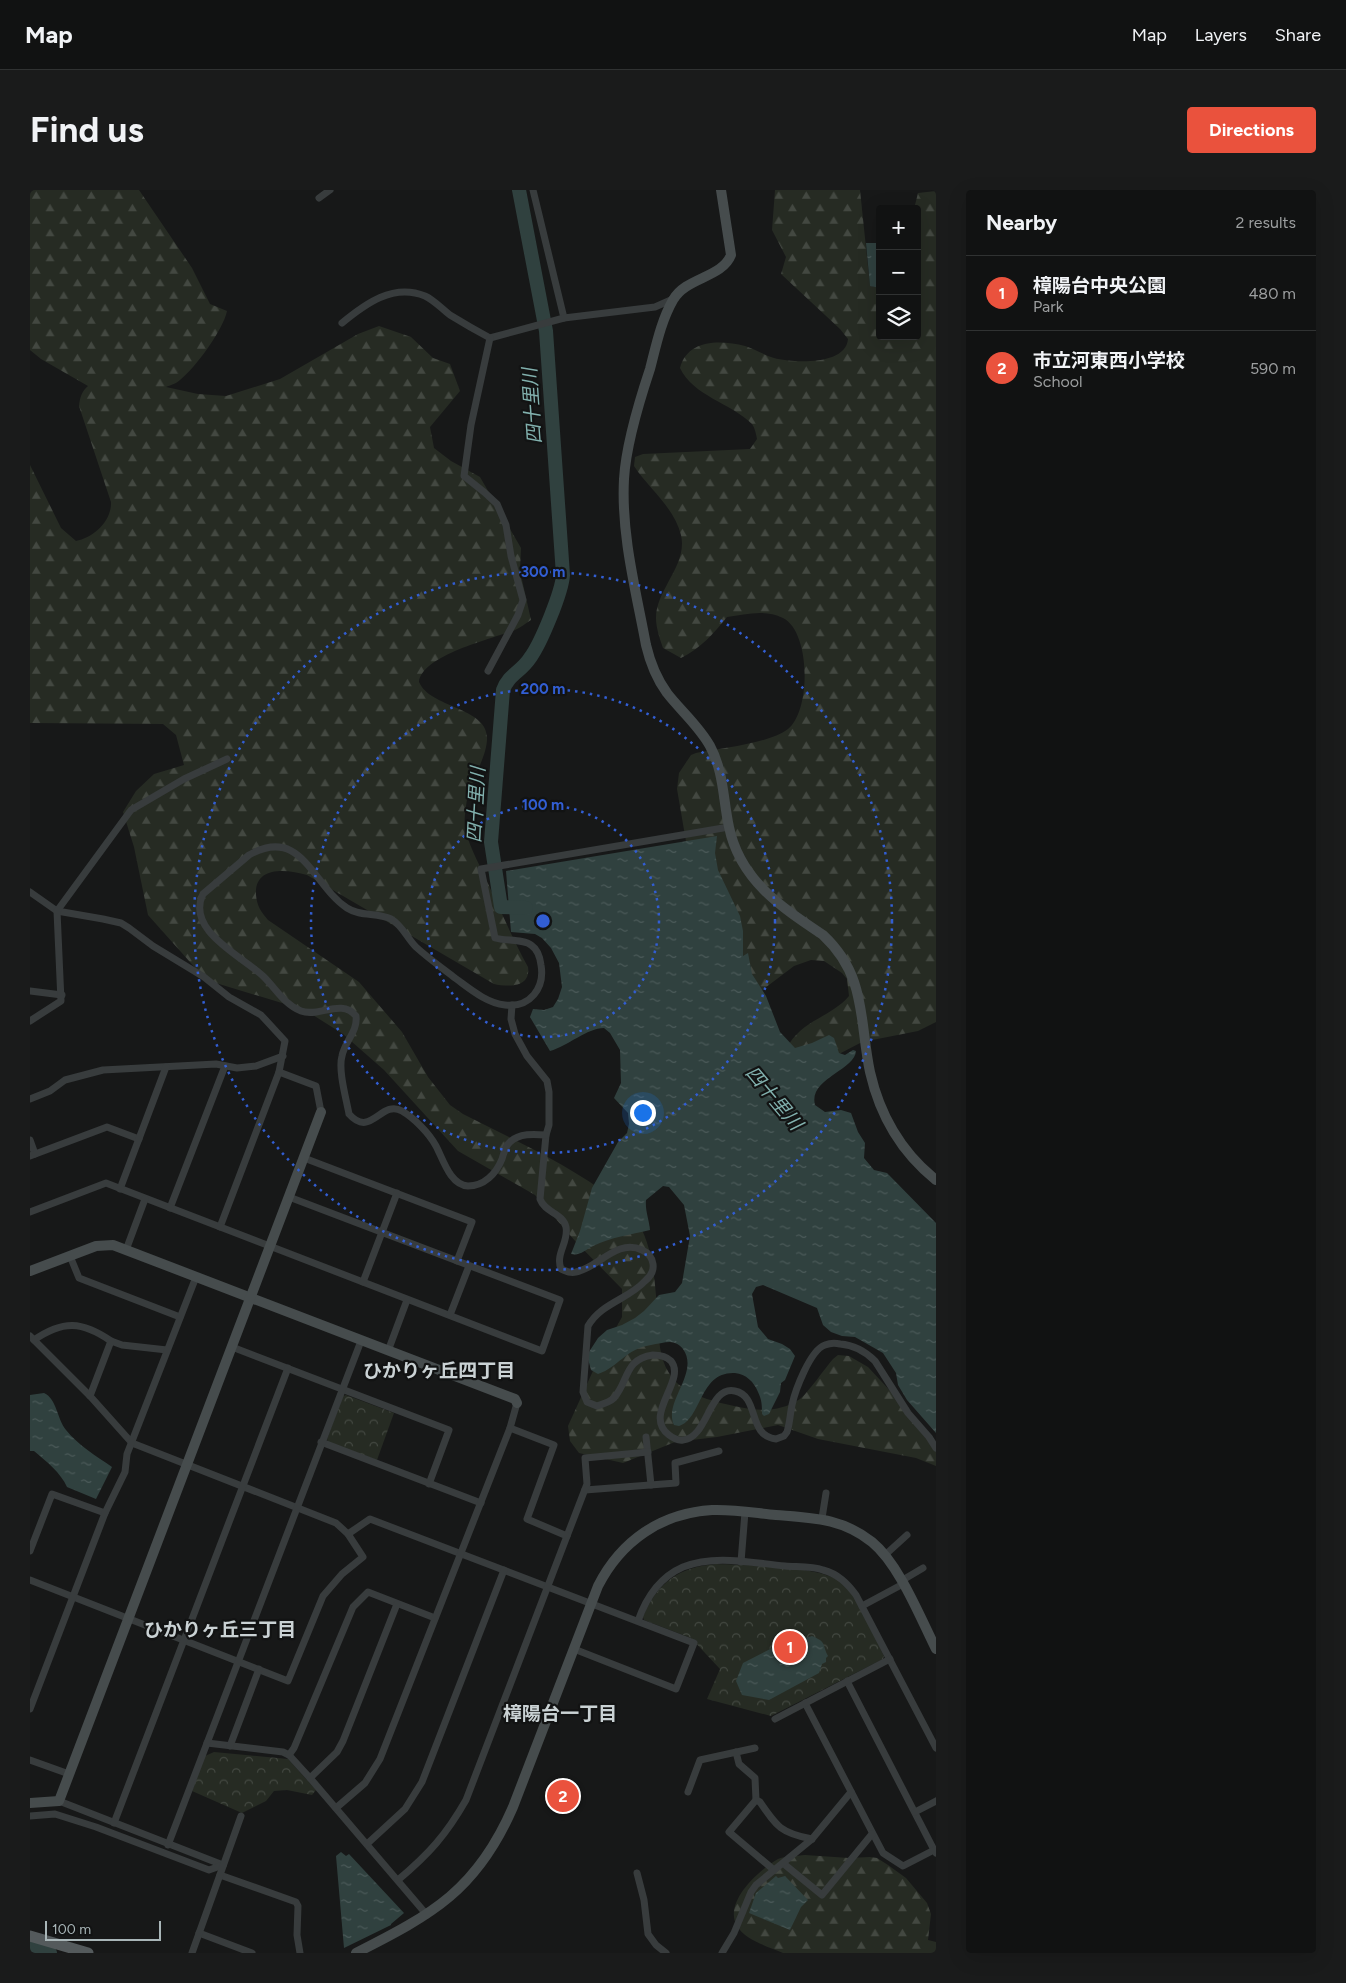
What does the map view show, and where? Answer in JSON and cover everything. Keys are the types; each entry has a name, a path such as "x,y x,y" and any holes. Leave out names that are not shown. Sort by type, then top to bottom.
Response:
{"main road":[{"path":"30,1936 88,1953"}],"street":[{"path":"319,198 330,190"},
{"path":"533,190 564,318"},
{"path":"721,190 732,250 729,260 721,268 699,278 682,289 673,300 636,412 624,478 626,531 650,660 667,693 710,746 721,778 729,827 739,858 760,888 781,906 823,935 846,962 857,988 870,1072 879,1103 891,1130 906,1152 920,1168 936,1180"},
{"path":"342,323 363,306 380,297 394,293 409,292 426,297 449,314 490,338 564,318 655,307 673,300"},
{"path":"488,671 518,615 523,600 511,556 506,525 497,504 464,476 471,424 490,338"},
{"path":"30,1021 61,1001 57,911 131,810 184,779 227,759"},
{"path":"546,1135 525,1135 515,1138 509,1143 499,1166 491,1176 479,1184 464,1185 457,1182 449,1172 430,1137 409,1115 401,1110 395,1107 388,1109 362,1123 352,1118 349,1114 341,1062 344,1050 355,1027 356,1016 353,1012 341,1008 302,1012 292,1007 264,976 217,941 203,920 199,901 203,894 249,854 265,846 286,847 307,863 330,893 346,907 356,913 389,918 402,928 417,947 471,989 495,1003 512,1005 530,999 535,994 542,979 540,961 537,952 529,943 495,938 481,869 729,827"},
{"path":"30,892 57,911 120,923 129,928 153,946 204,977 229,997 268,1020 285,1041 280,1072 220,1227"},
{"path":"30,991 62,995"},
{"path":"512,1005 511,1019 515,1034 527,1056 547,1081 549,1125 546,1135 540,1200 542,1206 560,1217 566,1227 564,1244 560,1254 559,1264 561,1268 570,1273 575,1273 589,1267 611,1253 628,1247 635,1247 648,1253 653,1263 652,1273 642,1285 608,1306 592,1319 588,1326 583,1392 587,1402 597,1406 612,1400 631,1366 644,1357 663,1356 672,1362 674,1370 661,1416 661,1424 668,1434 681,1441 691,1438 699,1429 717,1397 728,1390 734,1390 745,1396 749,1401 754,1419 761,1432 776,1440 784,1436 786,1432 794,1396 815,1353 825,1345 842,1344 856,1347 875,1361 908,1413 936,1448"},
{"path":"30,1099 50,1091 66,1080 103,1070 216,1064 237,1068 256,1066 283,1056"},
{"path":"170,1208 225,1066"},
{"path":"120,1189 166,1067"},
{"path":"59,1801 321,1112 316,1086 280,1072"},
{"path":"30,1140 33,1155 107,1127 139,1139"},
{"path":"304,1158 472,1222 457,1261"},
{"path":"30,1212 106,1184 542,1350 560,1300 289,1197"},
{"path":"363,1282 398,1193"},
{"path":"126,1250 145,1199"},
{"path":"30,1271 96,1246 114,1246 514,1399 517,1403 510,1428 380,1760 365,1783 336,1808"},
{"path":"70,1256 79,1278 180,1317"},
{"path":"450,1315 469,1266"},
{"path":"30,1709 105,1513 125,1472 132,1443 196,1277"},
{"path":"388,1351 407,1300"},
{"path":"30,1580 288,1681 323,1596 342,1574 363,1557 348,1534 336,1523 132,1443 90,1396 31,1338 64,1325 89,1328 122,1345 167,1350"},
{"path":"168,1845 361,1340"},
{"path":"90,1396 111,1341"},
{"path":"232,1348 449,1430 429,1484"},
{"path":"114,1823 288,1368"},
{"path":"510,1428 554,1445 527,1519 567,1536"},
{"path":"646,1437 650,1485"},
{"path":"321,1442 481,1503"},
{"path":"398,1880 439,1843 454,1822 466,1800 585,1490 587,1484 586,1458 648,1452"},
{"path":"585,1490 676,1483 675,1463 720,1452"},
{"path":"822,1518 826,1493"},
{"path":"30,1551 32,1540 52,1494 105,1513"},
{"path":"356,1953 410,1926 448,1900 483,1862 498,1840 513,1807 591,1604 606,1572 616,1558 640,1535 657,1524 693,1512 725,1510 822,1518 848,1526 874,1543 885,1555 936,1648"},
{"path":"741,1562 744,1512"},
{"path":"348,1534 370,1519 694,1643 676,1689 574,1649"},
{"path":"885,1555 907,1535"},
{"path":"638,1621 643,1605 666,1577 682,1568 699,1562 714,1560 822,1569 843,1580 856,1595 936,1748"},
{"path":"862,1606 902,1583 923,1568"},
{"path":"367,1844 405,1809 422,1782 504,1570"},
{"path":"288,1755 294,1748 353,1607 368,1592 435,1618"},
{"path":"310,1778 337,1752 343,1741 397,1604"},
{"path":"775,1719 890,1659"},
{"path":"230,1746 260,1669"},
{"path":"805,1703 883,1853 902,1866 935,1852 847,1681"},
{"path":"206,1743 283,1752 288,1755 310,1778 427,1915"},
{"path":"688,1792 700,1760 755,1748"},
{"path":"736,1752 739,1764 755,1778 756,1800 729,1832 774,1870"},
{"path":"30,1760 69,1774"},
{"path":"722,1953 734,1933 751,1892 756,1885 784,1864 812,1839 851,1792"},
{"path":"756,1800 760,1802 775,1824 781,1829 793,1835 812,1839"},
{"path":"30,1803 59,1801 223,1865"},
{"path":"915,1812 936,1801"},
{"path":"30,1816 55,1814 96,1827 209,1870 223,1865"},
{"path":"192,1953 241,1816"},
{"path":"784,1864 822,1895 872,1834"},
{"path":"637,1873 644,1900 648,1934 656,1945 666,1953"},
{"path":"220,1875 296,1902 298,1906 297,1936 300,1953"},
{"path":"199,1933 252,1953"}],"green space":[{"path":"30,190 139,190 192,268 210,304 227,311 215,338 201,357 178,381 166,387 198,394 226,396 280,379 358,334 379,326 411,337 433,358 450,364 460,391 430,427 434,448 451,461 480,477 521,548 520,571 531,620 515,630 475,643 445,656 423,672 419,682 425,691 478,719 484,727 487,737 486,745 470,789 465,815 465,829 476,859 528,967 528,974 526,979 517,984 506,986 494,984 307,875 281,871 266,874 260,879 257,886 258,906 268,920 359,982 402,1032 428,1077 450,1105 463,1114 540,1153 578,1175 632,1213 646,1240 653,1267 661,1354 669,1373 681,1386 698,1396 725,1404 751,1409 776,1409 792,1404 800,1399 838,1355 849,1356 868,1367 894,1395 936,1447 936,1466 916,1458 818,1439 778,1425 717,1437 675,1442 623,1463 579,1453 570,1441 568,1426 597,1362 622,1317 622,1289 576,1242 535,1195 458,1151 384,1070 343,1034 305,1010 206,980 148,915 134,847 123,812 136,791 154,774 184,765 176,735 163,724 30,723 30,465 61,528 76,541 89,536 100,528 108,516 111,502 79,406 82,394 88,386 41,359 30,350"},
{"path":"775,190 860,190 870,286 876,287 876,340 921,340 921,205 915,205 918,193 936,191 936,1022 918,1031 862,1042 839,1054 813,1063 789,1044 810,1023 834,1009 849,996 847,979 842,973 824,961 811,960 794,966 728,1016 689,859 677,789 679,773 691,755 769,738 788,729 796,720 804,690 805,672 799,639 792,626 783,618 776,615 755,613 727,617 712,635 681,658 663,648 658,633 657,607 680,557 681,535 678,525 667,507 634,466 635,457 643,454 750,449 757,439 752,424 734,410 694,386 686,378 680,368 684,358 697,347 716,343 735,344 749,347 774,358 793,361 828,358 838,354 845,348 848,339 840,329 781,274 786,257 772,230"},
{"path":"346,1395 394,1413 377,1460 328,1442 327,1439 343,1396"},
{"path":"716,1564 800,1570 831,1577 841,1582 860,1606 884,1656 883,1659 771,1716 707,1699 720,1669 691,1638 644,1620 643,1617 655,1595 671,1579 691,1569"},
{"path":"214,1752 288,1759 316,1790 312,1795 287,1790 274,1791 266,1801 242,1813 192,1791 205,1756"},
{"path":"805,1855 877,1858 906,1878 927,1903 931,1914 928,1940 936,1942 936,1953 783,1953 746,1935 737,1926 734,1917 735,1907 745,1888 762,1871 778,1859"}],"water":[{"path":"866,243 876,243 876,287 870,286"},
{"path":"717,836 715,853 718,870 740,916 743,931 743,956 748,953 752,974 766,996 780,1032 795,1048 829,1035 834,1038 839,1053 845,1055 853,1050 856,1051 854,1058 848,1064 818,1088 815,1096 815,1105 825,1112 841,1110 851,1113 858,1132 865,1143 864,1158 874,1170 887,1173 936,1223 936,1433 907,1400 898,1385 896,1373 883,1353 855,1337 842,1336 831,1332 823,1325 817,1308 763,1285 756,1287 752,1294 758,1327 768,1339 790,1349 795,1356 785,1380 781,1383 780,1392 769,1414 764,1416 762,1414 760,1398 752,1382 743,1375 735,1373 723,1374 714,1379 708,1387 687,1422 679,1426 674,1425 673,1407 685,1378 687,1358 679,1345 670,1342 635,1350 598,1374 591,1370 587,1355 598,1338 607,1330 635,1318 659,1295 675,1292 682,1283 690,1236 684,1205 669,1187 663,1186 646,1200 650,1230 607,1240 580,1253 571,1254 580,1231 592,1188 618,1142 627,1133 629,1124 628,1113 614,1098 621,1083 620,1050 610,1033 604,1028 591,1031 550,1051 530,1017 533,1009 544,1010 553,1007 558,999 562,987 559,963 551,948 542,938 535,934 511,932 506,871"},
{"path":"44,1393 52,1400 63,1425 76,1441 112,1467 96,1499 67,1487 53,1468 34,1451 30,1451 30,1395"},
{"path":"812,1636 822,1642 828,1656 826,1662 822,1664 819,1673 769,1700 742,1695 736,1681 743,1663 774,1647"},
{"path":"341,1852 346,1856 349,1854 404,1913 391,1925 344,1948 336,1856"},
{"path":"776,1876 778,1878 785,1876 808,1900 801,1907 790,1930 749,1913 756,1893"}],"waterway":[{"name":"四十里川","path":"519,190 546,331 563,575 555,605 535,651 527,663 508,680 503,690 491,842 501,907 526,908"},
{"path":"30,1947 50,1953"}],"place":[{"name":"樟陽台中央公園","path":"790,1647"},
{"name":"市立河東西小学校","path":"563,1796"}],"district":[{"name":"ひかりヶ丘四丁目","path":"439,1370"},
{"name":"ひかりヶ丘三丁目","path":"220,1629"},
{"name":"樟陽台一丁目","path":"560,1713"}]}
